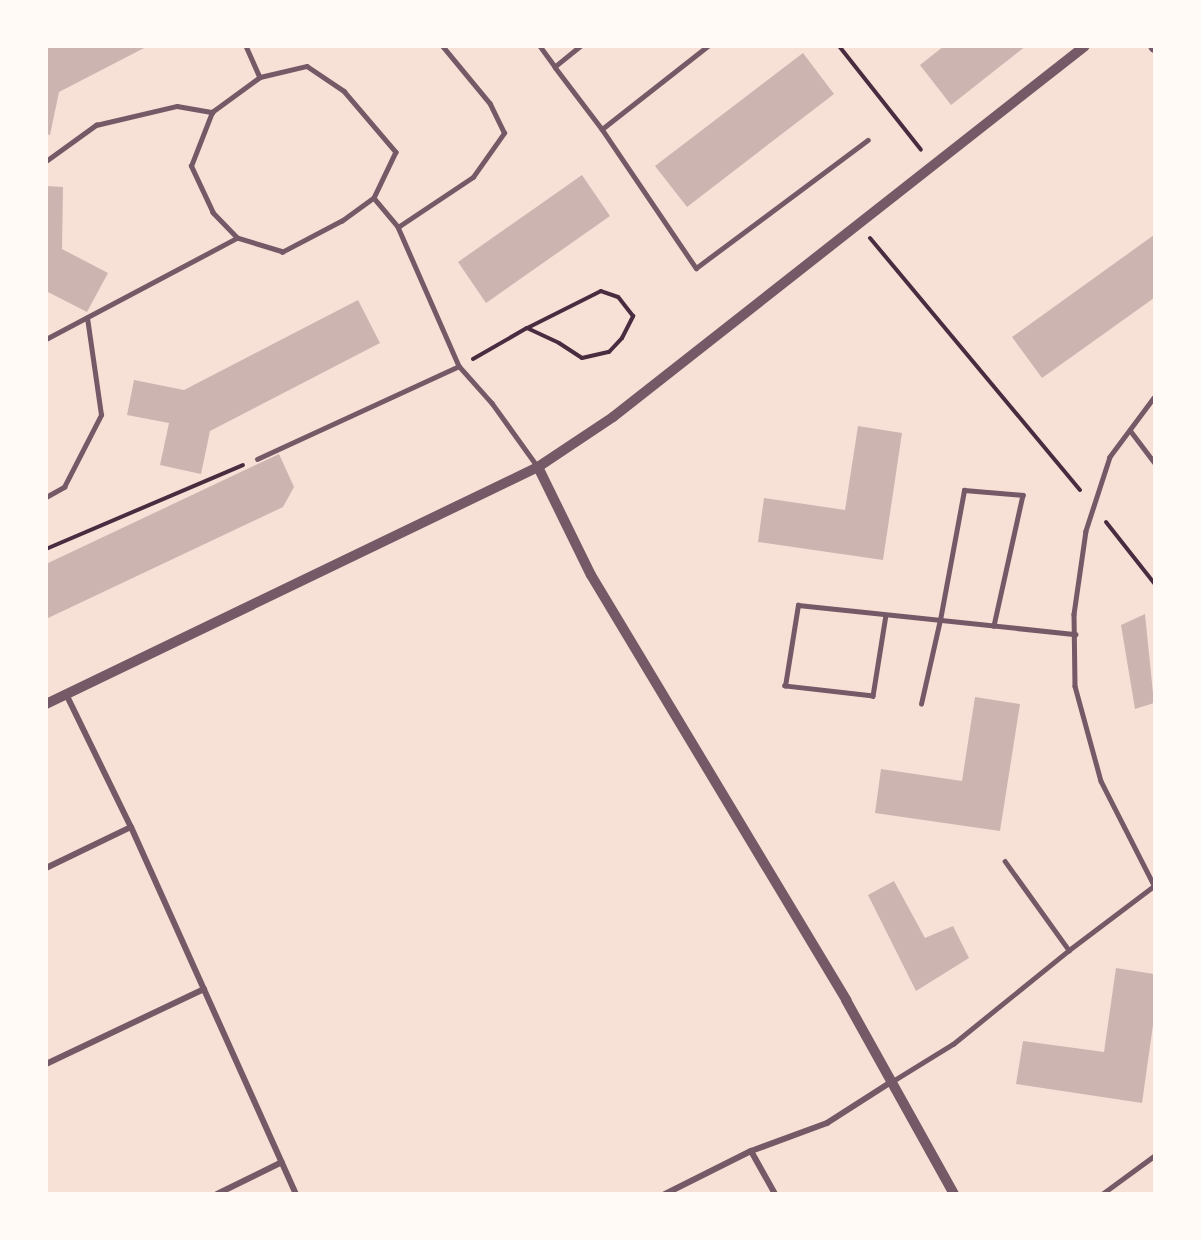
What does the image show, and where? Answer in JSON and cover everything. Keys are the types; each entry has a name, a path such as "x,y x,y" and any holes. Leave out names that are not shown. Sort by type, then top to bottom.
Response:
{"street":[{"path":"46,704 538,467 613,417 1085,46"},
{"path":"538,467 591,575 846,1000 954,1194"},
{"path":"66,694 130,827 296,1194"},
{"path":"46,868 130,827"},
{"path":"46,1064 204,989"},
{"path":"665,1194 751,1151 827,1123 891,1082"},
{"path":"751,1151 775,1194"},
{"path":"217,1194 282,1162"}],"lane":[{"path":"246,46 260,76"},
{"path":"398,227 473,177 504,133 490,104 442,46"},
{"path":"540,46 602,129 696,268 868,140"},
{"path":"555,67 581,46"},
{"path":"602,129 708,46"},
{"path":"308,66 344,91 396,152 374,198 342,221 283,252 237,238 213,213 191,166 212,112 260,76 308,66"},
{"path":"46,161 96,125 177,106 212,112"},
{"path":"374,198 398,227 459,366 492,402 538,467"},
{"path":"46,339 237,238"},
{"path":"46,497 64,487 101,415 87,318"},
{"path":"257,459 459,366"},
{"path":"891,1082 953,1044 1070,950 1155,886 1101,781 1075,686 1074,614 1086,531 1110,457 1155,398"},
{"path":"1131,430 1155,462"},
{"path":"921,704 940,620 964,490 1023,495 994,626"},
{"path":"886,615 873,696 785,686 798,605 1075,634"},
{"path":"1005,861 1070,950"},
{"path":"1102,1194 1155,1156"}],"path":[{"path":"839,46 933,165"},
{"path":"858,224 1155,583"},
{"path":"459,366 527,328 601,291 618,297 633,316 622,338 609,352 582,358 559,343 527,328"},
{"path":"46,549 257,459"}],"building":[{"path":"46,46 148,46 59,92 50,135 46,134"},
{"path":"944,46 1026,46 951,105 920,65"},
{"path":"803,53 834,94 687,207 655,166"},
{"path":"582,175 610,216 486,303 458,262"},
{"path":"46,186 63,187 62,249 108,273 87,312 46,291"},
{"path":"1154,235 1154,298 1042,378 1012,337"},
{"path":"358,300 380,343 210,431 201,474 160,465 169,423 127,415 134,380 184,390"},
{"path":"858,426 902,433 883,560 758,542 764,498 845,510"},
{"path":"279,454 294,487 283,507 46,619 46,564"},
{"path":"1145,614 1154,703 1135,709 1121,625"},
{"path":"975,697 1020,704 1000,831 875,813 881,769 962,781"},
{"path":"894,881 925,938 953,926 969,958 916,991 868,895"},
{"path":"1116,968 1154,974 1154,1018 1142,1103 1016,1084 1023,1041 1104,1052"}]}
